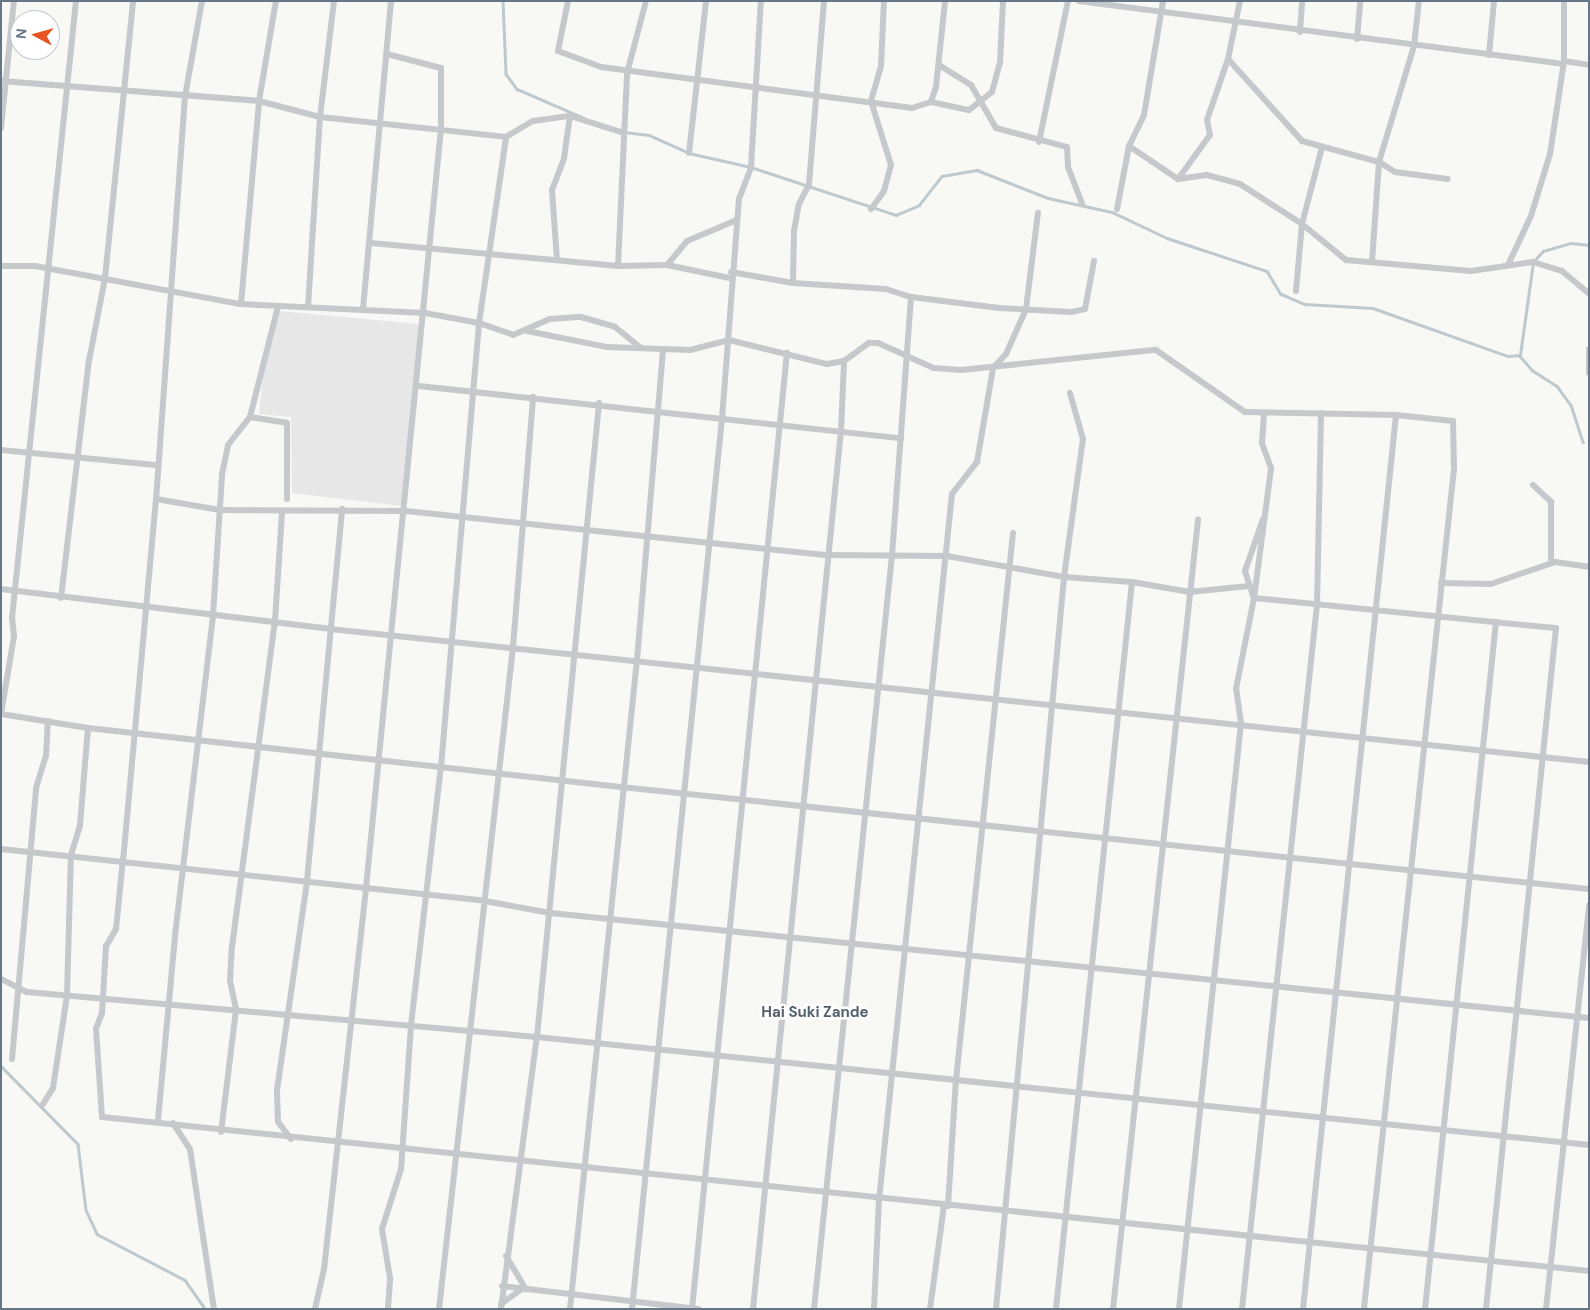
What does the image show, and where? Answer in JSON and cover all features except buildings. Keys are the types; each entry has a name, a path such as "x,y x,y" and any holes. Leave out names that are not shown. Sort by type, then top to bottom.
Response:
{"street":[{"path":"1,128 4,81 14,1"},
{"path":"76,1 69,88 48,269 15,591 13,644 1,714 88,728 200,738 621,788 1589,889"},
{"path":"61,598 89,361 105,278 120,91 133,1"},
{"path":"202,1 185,96 156,499 116,929 103,963 102,997 96,1029 103,1083 102,1117 158,1120 222,1132 338,1144 400,1147 455,1156 646,1176 1589,1271"},
{"path":"241,304 260,101 276,1"},
{"path":"308,307 320,116 334,1"},
{"path":"363,309 371,243 391,1"},
{"path":"568,1 558,51 627,73 698,79 818,98 871,101 912,108 930,102 969,110 992,92 998,77 1003,1"},
{"path":"618,266 622,132 627,73 646,1"},
{"path":"689,153 706,1"},
{"path":"632,1305 660,1050 722,420 738,199 751,167 761,1"},
{"path":"793,283 794,230 809,184 818,98 824,1"},
{"path":"871,209 886,186 891,165 871,101 881,66 884,1"},
{"path":"930,102 939,65 945,1"},
{"path":"1039,142 1068,1"},
{"path":"1079,1 1300,32 1589,65"},
{"path":"1117,209 1129,146 1144,115 1163,1"},
{"path":"1178,179 1210,135 1207,120 1228,59 1237,24 1240,1"},
{"path":"1300,32 1302,1"},
{"path":"1357,39 1360,1"},
{"path":"1372,262 1379,162 1414,46 1419,1"},
{"path":"1489,55 1494,1"},
{"path":"1508,265 1541,188 1563,63 1564,1"},
{"path":"315,1309 338,1144 350,1020 366,888 390,634 406,511 419,386 441,128 441,68 387,54"},
{"path":"1228,59 1289,131 1322,147 1379,162 1395,172 1448,179"},
{"path":"939,65 971,86 996,128 1039,142 1067,147 1068,167 1082,204"},
{"path":"4,81 69,88 260,101 320,116 382,121 506,137 533,120 570,116 622,132"},
{"path":"557,260 552,190 564,158 570,116"},
{"path":"388,1309 390,1278 381,1243 398,1188 411,1025 428,895 441,767 450,641 476,392 479,323 506,137"},
{"path":"1129,146 1178,179 1206,175 1232,181 1302,224 1346,260 1471,271 1533,262 1553,267 1589,294"},
{"path":"1296,291 1302,224 1322,147"},
{"path":"874,1309 879,1200 921,819 952,494 977,462 993,368 1006,354 1026,309 1038,213"},
{"path":"667,265 687,241 737,220"},
{"path":"371,243 489,256 618,266 667,265 793,283 886,289 911,297 1026,309 1085,309 1094,261"},
{"path":"1,266 48,269 170,288 241,304 363,309 425,314 479,323 513,335 527,331 550,319 581,317 615,327 641,348"},
{"path":"814,1309 892,556 908,359 911,297"},
{"path":"158,1120 183,870 200,738 213,614 220,510 228,446 250,417 278,306"},
{"path":"527,331 607,347 690,350 729,340 787,353 817,363 844,361 869,344 878,343 908,359 934,368 993,368 1156,350 1245,412 1264,414 1396,414 1453,421 1454,469 1422,744 1364,1309"},
{"path":"570,1309 600,1044 621,788 637,660 663,349"},
{"path":"1589,349 1589,372"},
{"path":"502,1286 632,1305 694,1308 744,800 778,423 787,353"},
{"path":"753,1309 841,431 844,361"},
{"path":"419,386 599,403 722,420 778,423 901,438"},
{"path":"996,1309 1028,961 1043,832 1064,577 1083,440 1070,393"},
{"path":"439,1309 455,1156 471,1033 498,773 514,647 533,397"},
{"path":"501,1307 505,1254 523,1163 537,1037 573,653 599,403"},
{"path":"1242,1309 1302,731 1317,605 1321,413"},
{"path":"1179,1309 1198,1105 1216,980 1241,723 1236,689 1254,598 1262,519 1271,468 1262,443 1264,414"},
{"path":"1303,1309 1396,414"},
{"path":"250,417 287,423 287,499"},
{"path":"1,450 158,466"},
{"path":"1533,485 1551,502 1551,563"},
{"path":"156,499 220,510 282,513 342,508 406,511 828,555 947,556 1064,577 1132,582 1190,592 1249,586"},
{"path":"292,1139 278,1122 277,1090 290,1014 307,881 342,508"},
{"path":"222,1132 236,1009 230,981 232,947 243,878 275,621 282,513"},
{"path":"1254,598 1249,586 1248,556 1262,519"},
{"path":"1113,1309 1138,1099 1198,520"},
{"path":"930,1309 946,1206 956,1080 1012,533"},
{"path":"1441,583 1491,584 1551,563 1589,567"},
{"path":"1056,1309 1076,1092 1091,967 1102,838 1132,582"},
{"path":"1,589 61,598 145,606 330,629 755,672 1118,712 1241,723 1589,762"},
{"path":"1254,598 1556,628 1517,1010 1501,1136 1486,1309"},
{"path":"1425,1309 1496,622"},
{"path":"12,1059 31,852 48,721"},
{"path":"43,1104 53,1088 67,995 71,855 80,825 88,728"},
{"path":"1,849 123,860 243,878 307,881 485,901 550,913 1589,1018"},
{"path":"1546,1309 1552,1268 1589,905"},
{"path":"1,979 18,984 27,992 411,1025 471,1033 537,1037 1589,1145"},
{"path":"173,1123 190,1149 214,1309"},
{"path":"505,1254 524,1289"},
{"path":"501,1307 524,1289"}],"shaded area":[{"path":"279,311 419,324 402,506 292,493 291,417 259,414 264,363"}],"waterway":[{"path":"503,1 506,74 517,89 584,118"},
{"path":"624,132 649,135 689,153 751,167 896,215 919,205 942,176 977,170 1048,198 1112,212 1167,238 1267,271 1281,294 1305,304 1373,308 1508,356 1520,355 1533,262 1543,251 1571,243 1589,245"},
{"path":"1520,356 1532,370 1557,386 1571,405 1583,442"},
{"path":"1,1066 78,1144 86,1210 97,1234 185,1280 205,1309"}],"district":[{"name":"Hai Suki Zande","path":"815,1013"}]}
